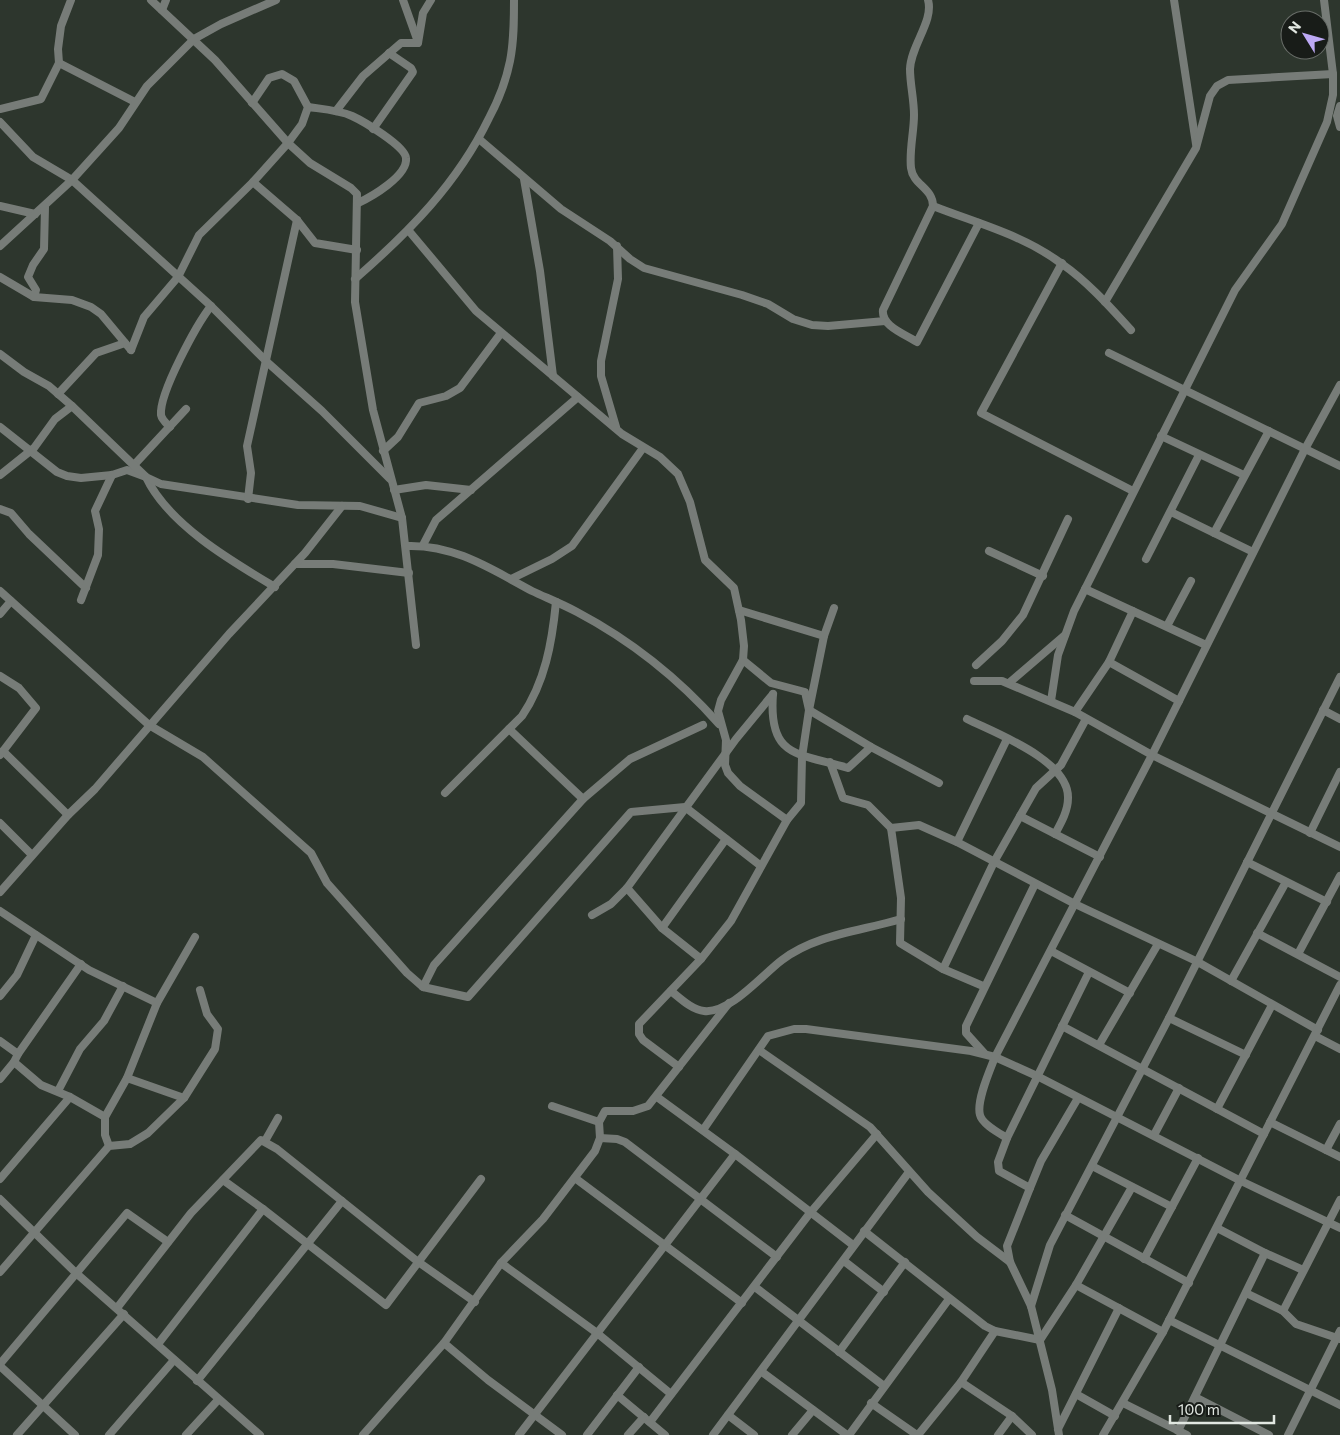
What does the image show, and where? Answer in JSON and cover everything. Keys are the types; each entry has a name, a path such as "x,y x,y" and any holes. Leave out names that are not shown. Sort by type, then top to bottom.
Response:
{"street":[{"path":"0,110 41,99 59,63 58,49 61,26 71,0"},
{"path":"151,0 215,60 288,143 310,163 355,191 358,203 355,302 370,393 383,451 402,518 416,645"},
{"path":"162,10 166,0"},
{"path":"0,246 45,207 72,180 119,128 147,86 194,40 221,24 276,0"},
{"path":"403,0 418,43"},
{"path":"418,43 423,12 431,0"},
{"path":"355,279 409,231 456,175 479,139 498,100 510,63 514,30 514,0"},
{"path":"885,322 883,310 933,206 932,196 914,180 911,170 914,113 910,68 915,45 928,17 930,9 928,0"},
{"path":"1174,0 1196,148"},
{"path":"1051,701 1058,654 1085,589 1235,290 1282,224 1328,122 1333,95 1333,74 1324,0"},
{"path":"336,111 363,76 401,43 418,43"},
{"path":"373,129 413,72 411,68 389,53"},
{"path":"59,63 135,102"},
{"path":"0,277 34,297 72,300 91,307 100,314 131,350 144,317 178,277 200,235 253,182 288,143 302,124 308,107 294,81 282,74 270,78 252,103"},
{"path":"1105,302 1196,148 1210,96 1217,86 1228,80 1333,74"},
{"path":"1340,106 1337,116 1340,127"},
{"path":"308,107 336,111 352,116 395,144 406,158 405,165 394,179 358,203"},
{"path":"0,122 33,157 72,180 211,306 267,362 322,411 392,482"},
{"path":"479,139 524,179 579,222 617,246 630,259 644,268 742,295 768,304 793,319 812,325 835,326 885,322 917,342 979,222"},
{"path":"524,179 540,271 553,376"},
{"path":"253,182 297,220 315,243 357,250"},
{"path":"0,206 36,214"},
{"path":"933,206 979,222 1019,239 1062,263 1105,302 1132,330"},
{"path":"34,297 36,290 28,277 33,265 44,249 45,207"},
{"path":"248,499 251,473 247,446 297,220"},
{"path":"409,231 476,311 616,428 670,465 678,474 690,502 705,560 734,588 739,610 744,646 743,660 719,706 720,725 726,740 725,765 733,780 787,820"},
{"path":"616,428 601,376 601,361 618,279 617,246"},
{"path":"1062,263 981,413 1134,490"},
{"path":"170,427 161,416 168,389 193,334 211,306"},
{"path":"383,451 398,437 419,403 446,396 460,388 501,333"},
{"path":"58,394 96,353 125,343"},
{"path":"1110,353 1340,466"},
{"path":"0,354 58,394 72,406 146,477 156,495 182,521 232,561 275,587"},
{"path":"1007,1138 984,1121 980,1115 980,1099 995,1057 1100,857 1305,449 1340,385"},
{"path":"423,545 436,520 578,397"},
{"path":"0,475 31,450 47,433 55,419 72,406"},
{"path":"134,465 186,409"},
{"path":"0,427 57,472 67,476 81,478 112,475 127,470 170,486 298,505 360,506 402,518"},
{"path":"1214,533 1269,431"},
{"path":"1161,436 1244,475"},
{"path":"511,579 552,559 572,546 643,448"},
{"path":"1146,559 1200,455"},
{"path":"81,600 98,554 99,535 95,511 112,475"},
{"path":"394,490 426,485 471,490"},
{"path":"0,892 32,854 95,789 230,634 275,587 342,506"},
{"path":"0,509 11,513 29,534 86,588"},
{"path":"1171,512 1253,552"},
{"path":"976,665 1014,628 1023,615 1068,519"},
{"path":"406,546 423,545 460,554 556,602 612,634 652,661 689,692 720,725"},
{"path":"989,551 1042,576"},
{"path":"295,564 333,564 409,572"},
{"path":"1167,626 1191,582"},
{"path":"1085,589 1206,646"},
{"path":"0,591 149,725 203,757 310,853 326,883 407,973 423,987 468,997 631,812 685,807 761,866"},
{"path":"0,614 11,601"},
{"path":"445,793 509,730 531,703 540,684 552,638 556,602"},
{"path":"679,1067 643,1040 638,1031 641,1020 701,959 731,921 787,820 797,809 802,796 802,757 809,710 824,636 834,608"},
{"path":"739,610 824,636"},
{"path":"1075,712 1109,662 1133,611"},
{"path":"1009,683 1065,634"},
{"path":"743,660 774,684 805,692 809,710 871,747 940,783"},
{"path":"1109,662 1179,701"},
{"path":"0,676 19,688 36,708 2,753 68,815"},
{"path":"1031,1306 1046,1256 1065,1215 1169,1018 1340,676"},
{"path":"974,681 991,680 1009,683 1051,701 1270,814 1340,847"},
{"path":"774,684 773,718 780,740 791,752 802,757 830,762 848,768 871,747"},
{"path":"592,915 611,904 627,888 685,807 773,694"},
{"path":"1323,710 1340,718"},
{"path":"967,719 1044,760 1063,779 1069,797 1064,815 1055,834"},
{"path":"942,969 994,862 1036,788 1067,757 1086,719"},
{"path":"423,987 434,965 584,799 630,759 703,725"},
{"path":"509,730 584,799"},
{"path":"956,842 1007,739"},
{"path":"830,762 843,798 868,806 892,828 900,888 900,943 942,969 984,986"},
{"path":"1310,833 1338,783 1340,772"},
{"path":"1020,816 1100,857"},
{"path":"0,824 32,854"},
{"path":"892,828 919,825 956,842 1075,904 1196,961 1340,1048"},
{"path":"662,928 726,839"},
{"path":"1247,862 1326,902"},
{"path":"1298,954 1340,876"},
{"path":"1231,982 1286,882"},
{"path":"985,1054 966,1033 966,1026 1035,884"},
{"path":"627,888 662,928 701,959"},
{"path":"0,911 89,970 157,1003"},
{"path":"363,1435 444,1344 501,1263 543,1219 575,1178 595,1151 600,1138 599,1122 605,1111 642,1110 657,1096 729,1004 797,950 826,938 901,919"},
{"path":"1257,933 1340,977"},
{"path":"0,996 24,962 36,935"},
{"path":"109,1146 105,1135 106,1117 127,1078 157,1003 195,937"},
{"path":"1100,1045 1158,944"},
{"path":"1051,950 1130,993"},
{"path":"0,1079 14,1062 81,964"},
{"path":"1030,1188 999,1172 998,1162 1007,1138 1089,972"},
{"path":"0,982 8,986"},
{"path":"1103,1435 1123,1404 1170,1320 1340,985"},
{"path":"58,1091 80,1049 104,1021 123,986"},
{"path":"109,1146 121,1147 140,1139 184,1098 215,1049 219,1035 215,1024 207,1014 200,990"},
{"path":"671,991 689,1005 704,1011 729,1004"},
{"path":"1218,1109 1272,1006"},
{"path":"1169,1018 1246,1055"},
{"path":"1062,1026 1264,1134"},
{"path":"703,1130 768,1036 794,1029 985,1054 1037,1076 1078,1098 1118,1116 1241,1181 1340,1228"},
{"path":"0,1040 18,1054"},
{"path":"759,1050 855,1116 877,1134 909,1172 977,1237 1010,1262"},
{"path":"14,1062 42,1085 58,1091 106,1117"},
{"path":"127,1078 184,1098"},
{"path":"1154,1135 1178,1088"},
{"path":"657,1096 853,1245"},
{"path":"0,1179 70,1097"},
{"path":"1058,1432 1052,1390 1031,1306 1010,1262 1007,1246 1041,1161 1078,1098"},
{"path":"552,1106 599,1122"},
{"path":"265,1141 278,1118"},
{"path":"1270,1122 1340,1157"},
{"path":"1326,1150 1340,1124"},
{"path":"628,1435 647,1419 671,1394 810,1213 877,1134"},
{"path":"600,1138 617,1139 625,1142 777,1257"},
{"path":"16,1435 120,1311 168,1242 191,1213 261,1140 265,1141 342,1200 417,1261 475,1302"},
{"path":"0,1272 109,1146"},
{"path":"519,1435 735,1154"},
{"path":"1144,1259 1198,1158"},
{"path":"1092,1166 1172,1207"},
{"path":"713,1435 762,1372 844,1261 864,1230 909,1172"},
{"path":"575,1178 742,1303"},
{"path":"223,1180 386,1305 417,1261 481,1179"},
{"path":"1040,1340 1076,1285 1132,1187"},
{"path":"0,1199 76,1273 260,1435"},
{"path":"197,1381 342,1200"},
{"path":"1283,1311 1340,1200"},
{"path":"158,1344 263,1209"},
{"path":"75,1435 0,1365 127,1212 168,1242"},
{"path":"1065,1215 1189,1283"},
{"path":"1217,1228 1264,1253 1303,1270"},
{"path":"864,1230 950,1299 995,1331 1040,1340"},
{"path":"1178,1430 1264,1253"},
{"path":"844,1261 884,1292"},
{"path":"840,1352 905,1262"},
{"path":"501,1263 597,1333 671,1394"},
{"path":"1076,1285 1163,1332"},
{"path":"755,1287 884,1386"},
{"path":"1246,1293 1283,1311 1296,1324 1339,1336 1310,1389 1288,1435"},
{"path":"762,1372 848,1435 950,1299"},
{"path":"1058,1432 1119,1308"},
{"path":"1170,1320 1340,1405"},
{"path":"871,1403 918,1435 961,1382 995,1331"},
{"path":"444,1344 562,1435"},
{"path":"109,1435 174,1360"},
{"path":"587,1435 639,1367"},
{"path":"961,1382 1012,1416 1032,1435"},
{"path":"1076,1394 1115,1416"},
{"path":"618,1395 665,1435"},
{"path":"1195,1397 1269,1435"},
{"path":"186,1435 218,1400"},
{"path":"1123,1404 1187,1435"},
{"path":"792,1435 813,1410"},
{"path":"728,1415 754,1435"},
{"path":"998,1435 1012,1416"}]}
